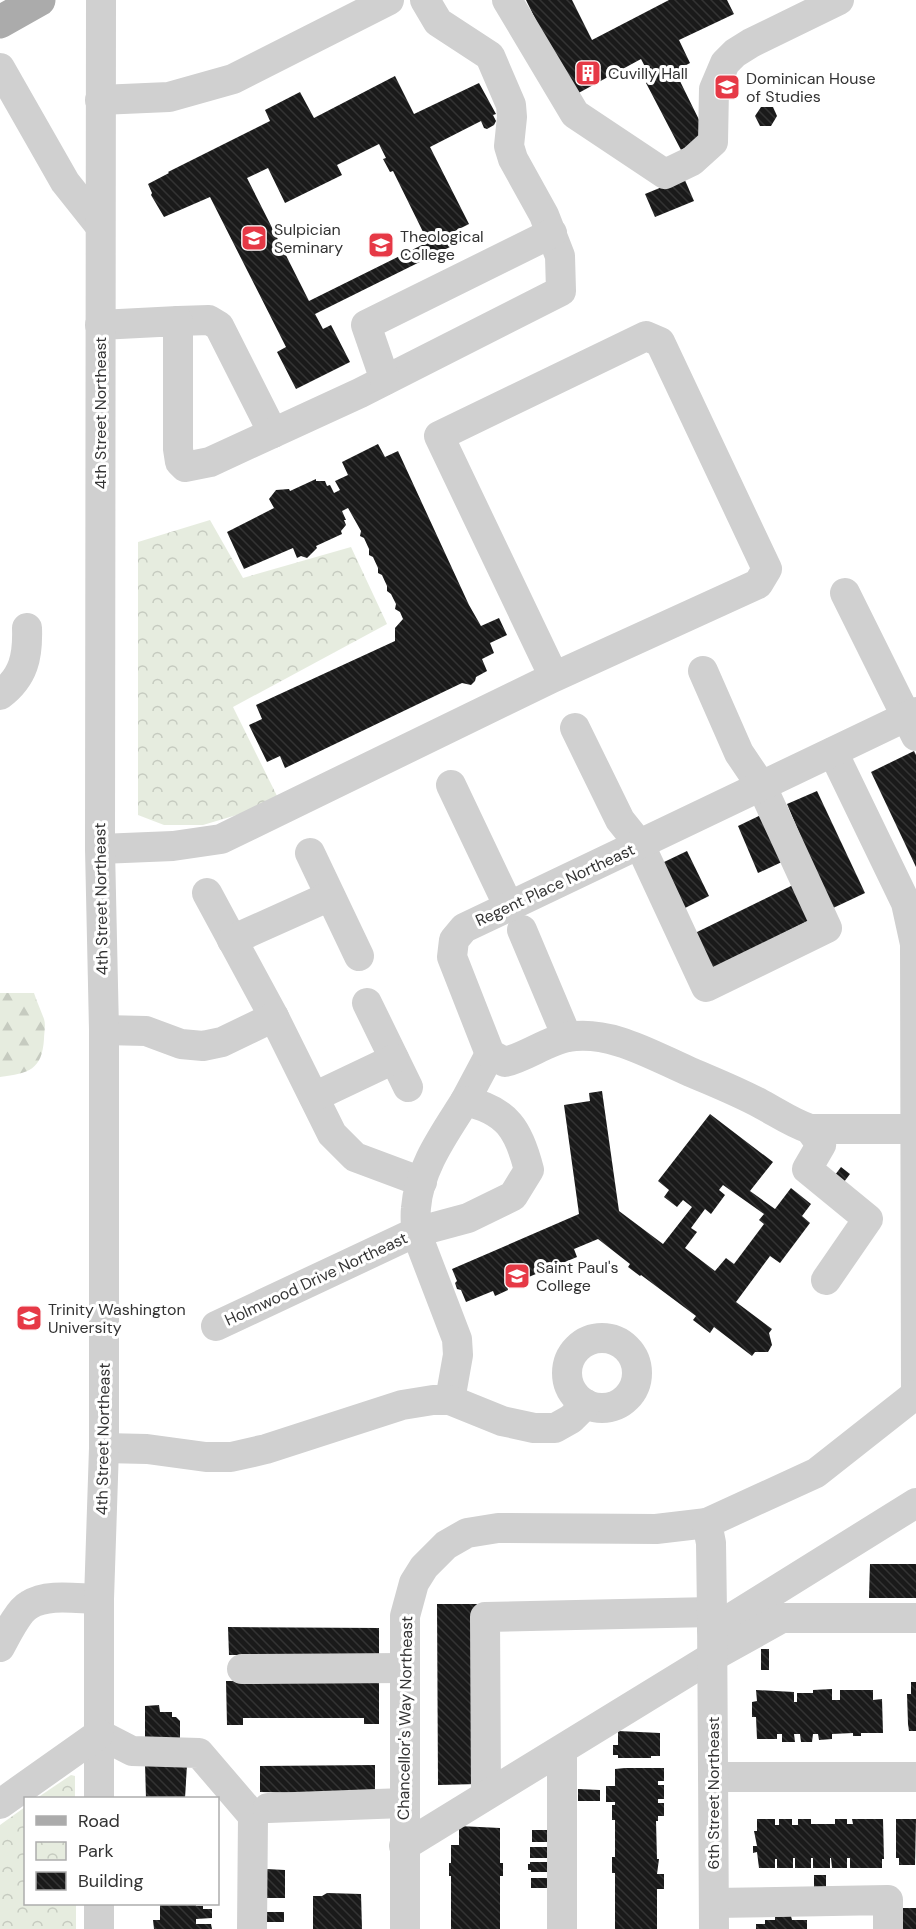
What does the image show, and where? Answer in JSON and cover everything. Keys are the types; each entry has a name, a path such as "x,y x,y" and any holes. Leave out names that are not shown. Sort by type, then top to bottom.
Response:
{"main road":[{"path":"0,22 39,0"}],"street":[{"name":"4th Street Northeast","path":"99,1797 99,1599 104,1448 104,1030 100,849 101,0"},
{"path":"100,99 169,97 233,79 389,0"},
{"path":"178,321 178,449 180,462 185,467 192,467 210,462 385,380 561,291 560,256 552,233 513,159 509,146 511,105 490,56 438,22 425,0"},
{"path":"507,0 575,114 665,174 692,161 713,142 714,89 720,71 735,52 839,0"},
{"path":"0,68 66,182 100,226"},
{"path":"385,380 366,325 552,233"},
{"path":"100,325 209,321 219,326 273,433"},
{"path":"100,849 173,846 221,839 554,676 758,584 767,569 660,342 646,336 439,436 554,676"},
{"path":"845,593 913,722"},
{"path":"0,695 12,685 24,666 27,628"},
{"path":"575,728 620,820 640,844 706,987 827,928 762,787 739,753 703,671"},
{"name":"Regent Place Northeast","path":"497,1058 452,957 454,940 464,928 515,919 640,844 833,752 913,722"},
{"name":"Chancellor's Way Northeast","path":"405,1929 405,1616 414,1582 436,1553 467,1533 498,1528 656,1529 707,1523 816,1473 915,1396 915,944 906,903 833,752"},
{"path":"451,785 515,919 567,1037"},
{"path":"310,853 359,956"},
{"path":"207,893 274,1017 332,1134 356,1157 422,1182"},
{"path":"232,940 330,896"},
{"path":"367,1003 408,1087"},
{"path":"104,1030 146,1031 181,1044 203,1046 222,1042 274,1017"},
{"path":"450,1400 458,1355 457,1339 416,1232 416,1208 422,1182 439,1142 474,1102 497,1058 517,1059 567,1037 594,1036 622,1042 725,1087 810,1129 914,1129"},
{"path":"314,1097 394,1059"},
{"name":"Holmwood Drive Northeast","path":"216,1326 416,1232 468,1218 513,1196 529,1170 523,1144 509,1122 474,1102"},
{"path":"810,1129 821,1145 807,1169 868,1219 825,1280"},
{"path":"104,1448 147,1449 206,1457 231,1457 266,1449 402,1405 433,1400 450,1400 502,1421 534,1428 555,1428 571,1419 586,1404"},
{"path":"404,1846 562,1750 712,1633 916,1503"},
{"path":"707,1523 711,1543 712,1633"},
{"path":"0,1647 10,1628 28,1605 49,1598 99,1599"},
{"path":"486,1795 485,1617 712,1633 782,1618 916,1618"},
{"name":"6th Street Northeast","path":"712,1633 714,1916"},
{"path":"242,1669 405,1668"},
{"path":"0,1804 99,1734 132,1751 199,1753 253,1816 252,1929"},
{"path":"562,1750 562,1929"},
{"path":"713,1777 916,1777"},
{"path":"268,1808 404,1803"},
{"path":"714,1916 888,1900 888,1929"},
{"path":"99,1905 99,1929"}],"green space":[{"path":"210,520 243,578 351,547 387,624 233,707 280,802 203,825 164,825 138,815 138,542"},
{"path":"0,993 34,993 45,1026 43,1049 37,1064 19,1074 0,1077"},
{"path":"71,1775 75,1776 75,1797 38,1797"},
{"path":"24,1808 24,1905 76,1905 76,1929 0,1929 0,1825"}],"building":[{"name":"Cuvilly Hall","path":"526,0 572,0 592,40 669,0 727,0 734,14 679,40 690,63 675,71 707,136 681,150 646,83 652,80 641,59 573,96"},
{"name":"Sulpician Seminary","path":"395,76 414,114 479,83 496,114 493,115 496,121 494,125 487,129 481,121 430,147 469,224 453,232 458,243 315,314 323,329 331,325 350,362 296,389 277,352 286,347 210,197 164,217 151,195 148,184 270,121 265,110 300,92 314,118","holes":["379,144 386,158 383,159 390,172 393,171 428,242 309,301 247,178 268,168 285,203 342,175 337,165"]},
{"path":"761,107 773,107 777,116 771,126 760,126 755,116"},
{"path":"684,178 694,201 655,217 645,194"},
{"path":"378,444 385,457 398,451 469,605 481,626 499,618 507,635 490,643 494,653 482,659 487,671 476,677 471,685 462,683 285,768 280,756 267,762 249,725 262,719 256,705 395,641 395,628 403,619 400,612 395,609 396,604 387,591 382,575 378,573 373,557 369,555 364,538 360,536 361,531 348,508 342,511 346,525 341,531 342,534 316,546 317,548 307,558 301,556 297,558 293,548 244,569 227,532 274,508 269,499 276,490 289,489 290,491 316,479 316,481 325,481 334,493 340,490 335,481 348,475 342,462"},
{"path":"914,751 916,755 916,867 871,772"},
{"path":"817,791 865,893 831,909 787,804"},
{"path":"763,814 784,861 758,873 738,826"},
{"path":"687,851 709,896 685,908 662,863"},
{"path":"793,885 810,920 710,970 693,934"},
{"path":"602,1091 619,1211 663,1244 692,1207 683,1200 677,1207 664,1197 669,1190 658,1181 710,1114 773,1162 750,1191 775,1209 791,1188 811,1204 802,1216 810,1223 780,1263 770,1256 736,1302 772,1329 769,1333 772,1345 768,1352 755,1352 752,1356 714,1327 710,1333 693,1320 696,1316 628,1267 630,1264 598,1239 574,1249 577,1257 507,1286 508,1290 495,1296 493,1291 466,1302 461,1290 457,1289 455,1283 457,1281 452,1269 579,1214 564,1105 590,1101 589,1093","holes":["723,1185 764,1214 759,1220 764,1224 734,1264 726,1258 715,1271 685,1248 697,1232 691,1228 705,1209 711,1214 725,1195 719,1190"]},
{"path":"841,1167 850,1174 844,1182 835,1175"},
{"path":"870,1564 916,1564 916,1598 869,1598"},
{"path":"437,1604 477,1604 478,1784 438,1785"},
{"path":"228,1627 379,1628 379,1655 229,1655"},
{"path":"761,1649 769,1649 769,1670 761,1670"},
{"path":"226,1681 379,1681 379,1724 364,1724 364,1718 243,1718 243,1725 227,1725"},
{"path":"911,1682 916,1682 916,1731 909,1731 908,1724 907,1694 911,1694"},
{"path":"832,1689 832,1700 840,1700 840,1690 873,1690 873,1700 882,1699 883,1733 861,1733 861,1736 853,1736 853,1733 832,1734 832,1739 819,1740 818,1734 813,1734 812,1742 801,1742 800,1734 794,1734 795,1742 782,1742 782,1734 777,1734 777,1739 757,1739 756,1717 752,1717 752,1702 757,1701 756,1690 794,1692 794,1702 797,1702 797,1693 813,1693 813,1690"},
{"path":"159,1705 160,1712 172,1712 172,1717 180,1721 180,1744 145,1747 145,1706"},
{"path":"618,1731 660,1733 660,1756 618,1758 618,1755 613,1755 613,1745 618,1745"},
{"path":"145,1764 187,1765 185,1797 146,1797"},
{"path":"375,1765 375,1794 260,1792 260,1766"},
{"path":"664,1768 664,1781 658,1781 658,1785 664,1785 664,1799 658,1799 658,1803 664,1803 664,1816 658,1816 658,1821 656,1821 657,1859 659,1859 657,1874 664,1874 664,1889 657,1889 657,1929 615,1929 615,1873 612,1873 612,1857 615,1857 615,1820 612,1820 612,1805 615,1805 615,1802 606,1802 606,1786 615,1786 615,1769"},
{"path":"578,1789 600,1790 600,1801 578,1801"},
{"path":"757,1819 775,1819 775,1825 779,1825 779,1819 792,1819 792,1825 798,1825 798,1819 811,1819 811,1824 835,1824 835,1819 847,1819 847,1824 853,1824 852,1819 883,1819 884,1859 882,1859 882,1868 850,1868 850,1858 847,1858 847,1868 832,1868 830,1858 830,1868 813,1868 813,1858 811,1858 811,1868 795,1868 795,1858 793,1858 793,1868 777,1868 777,1859 775,1859 775,1868 759,1868 757,1852 753,1853 753,1846 757,1846 754,1831 757,1831"},
{"path":"896,1819 916,1819 915,1865 899,1865 899,1858 896,1858"},
{"path":"459,1826 500,1828 500,1863 503,1863 503,1876 500,1876 500,1929 451,1929 449,1863 451,1863 451,1845 459,1845"},
{"path":"532,1830 549,1830 549,1842 532,1842"},
{"path":"530,1847 550,1847 550,1858 530,1858"},
{"path":"530,1862 549,1862 549,1872 531,1872 528,1870"},
{"path":"266,1869 285,1870 285,1898 265,1898"},
{"path":"814,1875 826,1875 826,1895 814,1896"},
{"path":"531,1878 549,1878 549,1888 531,1888"},
{"path":"327,1893 361,1894 362,1929 313,1929 313,1896 322,1896"},
{"path":"160,1905 196,1905 203,1906 203,1909 212,1909 212,1918 196,1919 196,1924 211,1924 212,1929 154,1929 153,1920 160,1920"},
{"path":"896,1908 916,1908 916,1929 896,1929"},
{"path":"264,1912 284,1912 284,1922 264,1922"},
{"path":"791,1916 792,1920 807,1920 807,1929 756,1929 756,1924 765,1924 765,1920"}],"place":[{"name":"Cuvilly Hall","path":"588,73"},
{"name":"Dominican House of Studies","path":"727,87"},
{"name":"Sulpician Seminary","path":"254,238"},
{"name":"Theological College","path":"381,245"},
{"name":"Saint Paul's College","path":"517,1276"},
{"name":"Trinity Washington University","path":"29,1318"}]}
